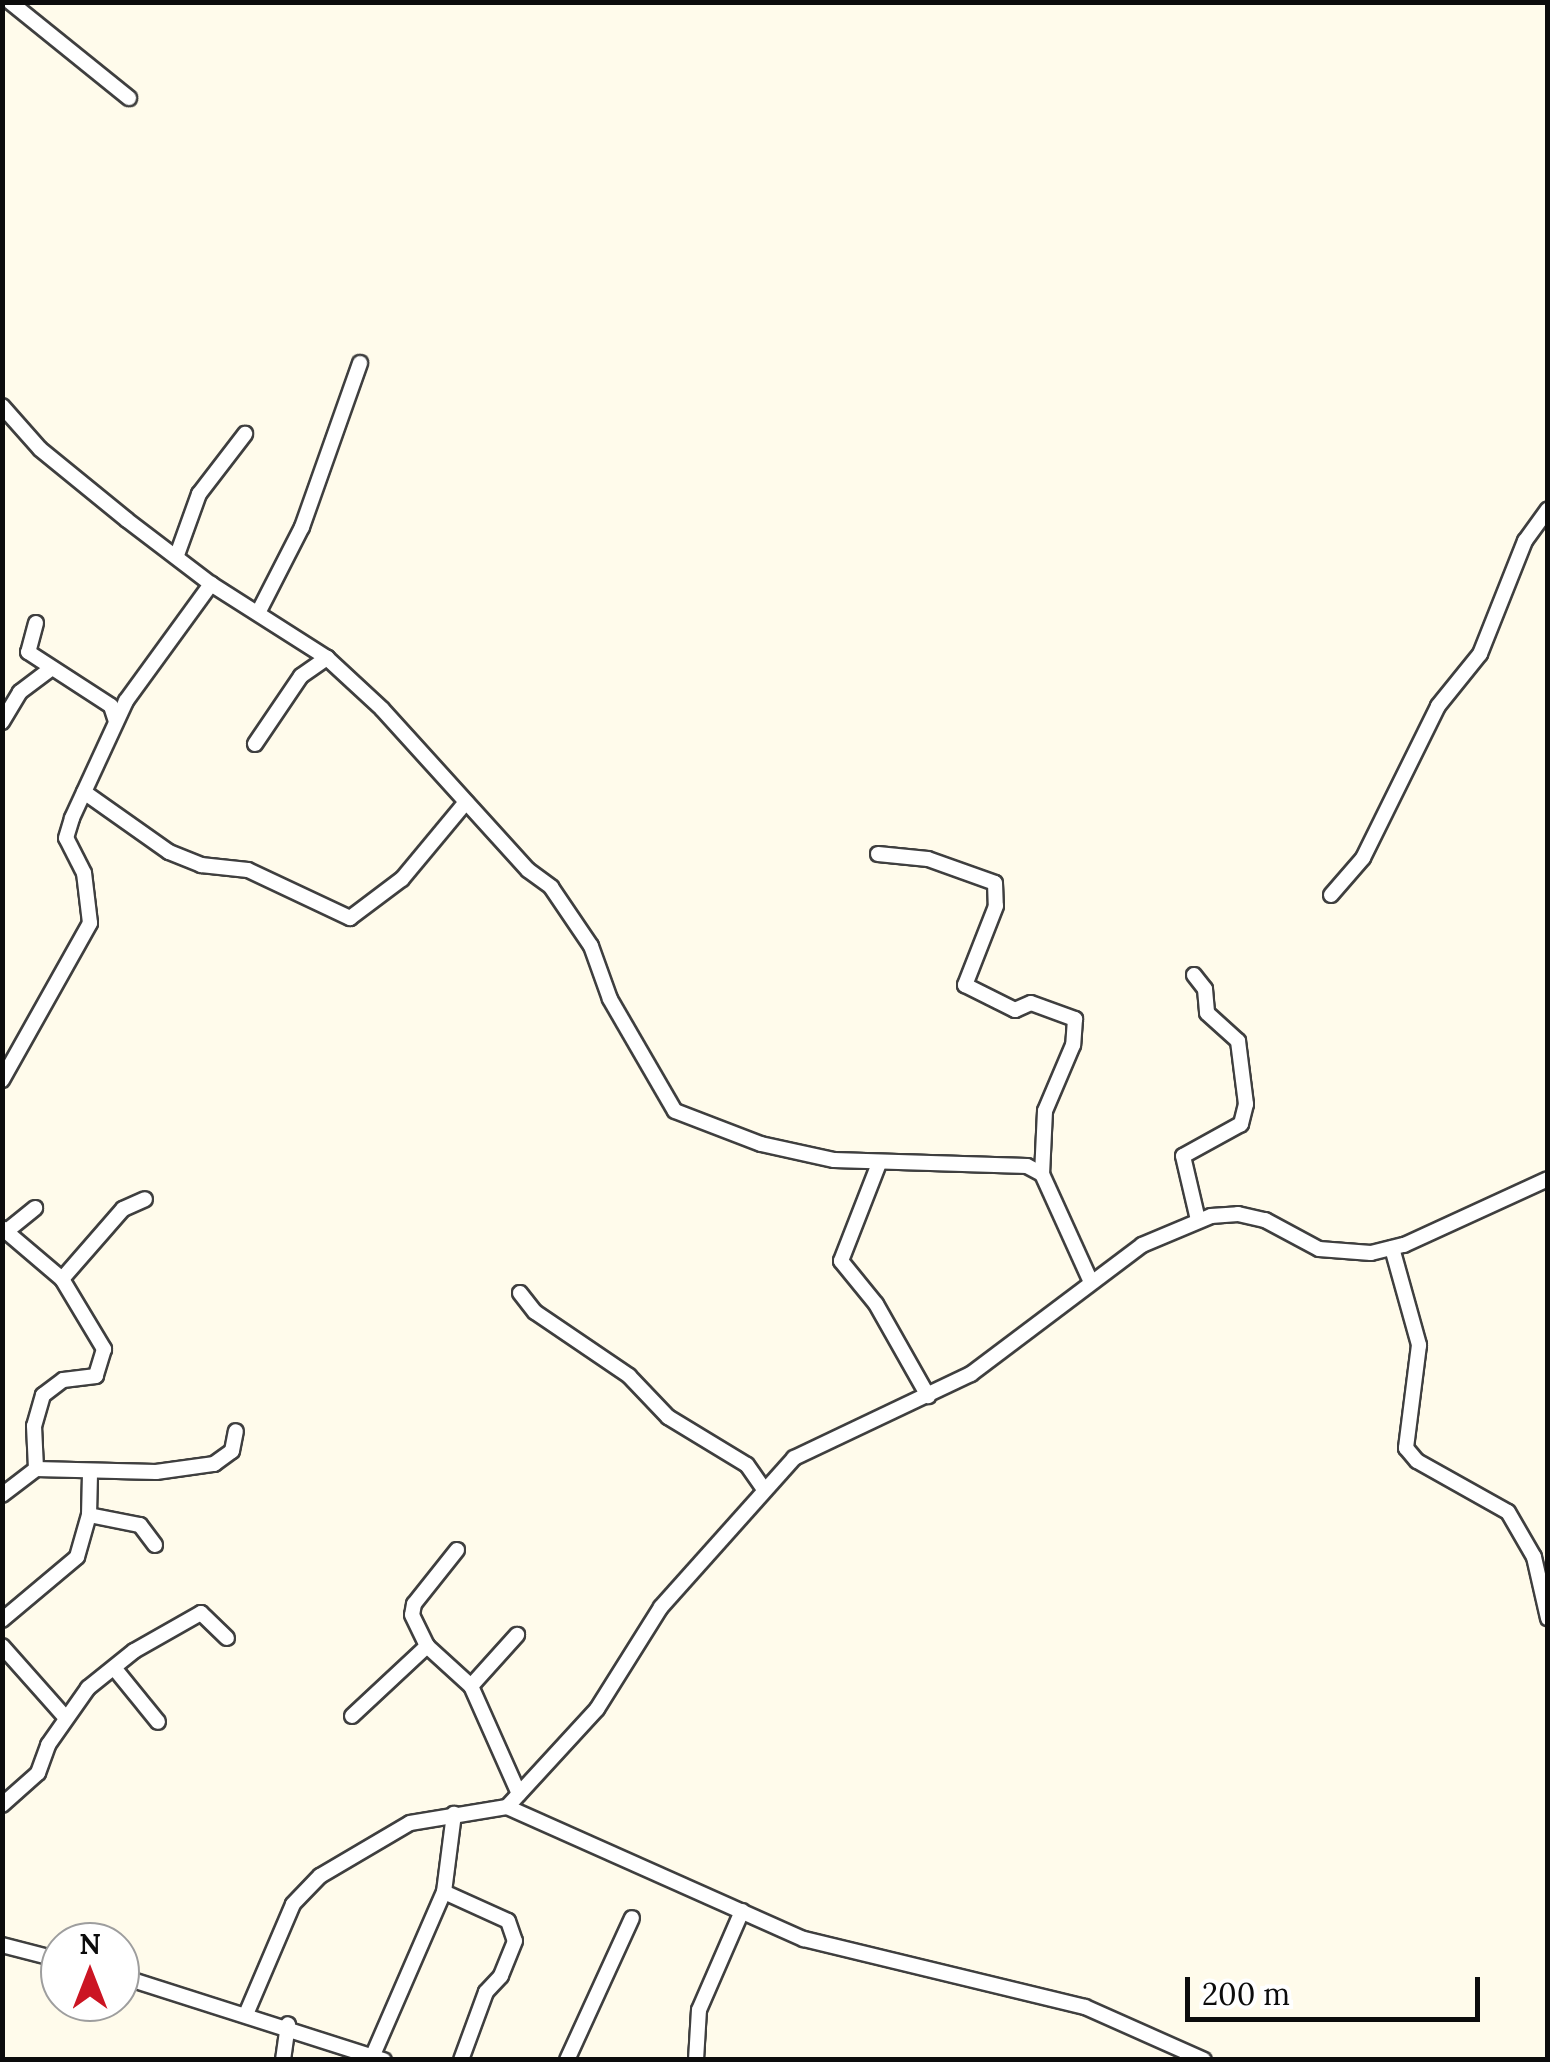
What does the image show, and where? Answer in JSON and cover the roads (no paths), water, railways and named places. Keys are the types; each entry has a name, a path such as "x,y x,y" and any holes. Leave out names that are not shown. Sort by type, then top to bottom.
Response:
{"street":[{"path":"10,2 130,98"},
{"path":"258,612 302,527 360,362"},
{"path":"2,406 40,449 211,584 327,658 466,802 570,914 591,946 610,999 674,1111 761,1144 878,1166 1000,1164 1042,1174"},
{"path":"177,555 199,494 245,434"},
{"path":"1331,896 1363,858 1438,706 1480,654 1524,542 1548,510"},
{"path":"2,1080 90,923 84,872 66,838 117,710 211,584"},
{"path":"36,623 27,648 49,670 117,710"},
{"path":"255,744 301,676 327,658"},
{"path":"2,722 20,692 49,670"},
{"path":"84,792 168,852 201,865 248,870 350,918 402,880 466,802"},
{"path":"878,854 928,859 995,882 996,906 965,985 1015,1010 1031,1003 1075,1019 1073,1045 1045,1110 1042,1174 1090,1280"},
{"path":"1194,975 1204,989 1207,1014 1238,1041 1246,1117 1183,1156 1198,1220"},
{"path":"878,1166 841,1260 876,1304 928,1396"},
{"path":"508,1807 558,1758 661,1607 763,1488 794,1458 971,1374 1090,1280 1198,1220 1238,1214 1265,1220 1320,1249 1392,1248 1548,1179"},
{"path":"62,1279 123,1209 145,1200"},
{"path":"35,1208 5,1230 62,1279 105,1358 96,1376 64,1380 43,1395 34,1426 36,1469"},
{"path":"1392,1248 1418,1345 1406,1448 1417,1461 1508,1512 1534,1558 1548,1618"},
{"path":"520,1293 535,1312 629,1376 668,1417 747,1464 763,1488"},
{"path":"2,1494 36,1469 90,1472 214,1464 232,1452 236,1431"},
{"path":"2,1620 78,1557 89,1515 90,1472"},
{"path":"89,1515 140,1525 155,1545"},
{"path":"456,1550 414,1604 412,1615 427,1646 471,1686 519,1794"},
{"path":"2,1805 38,1774 65,1717 88,1688 197,1614 206,1614 227,1638"},
{"path":"471,1686 517,1635"},
{"path":"2,1646 65,1717"},
{"path":"352,1716 427,1646"},
{"path":"115,1669 158,1722"},
{"path":"247,2012 293,1904 320,1876 387,1834 454,1814 508,1807 742,1911 878,1962 1085,2007 1204,2060"},
{"path":"140,1982 288,2024 379,2057 444,1892 454,1814"},
{"path":"444,1892 514,1930 511,1957 486,1992 461,2060"},
{"path":"696,2060 699,2010 742,1911"},
{"path":"567,2060 632,1918"},
{"path":"2,1945 40,1955"},
{"path":"282,2060 288,2024"}]}
